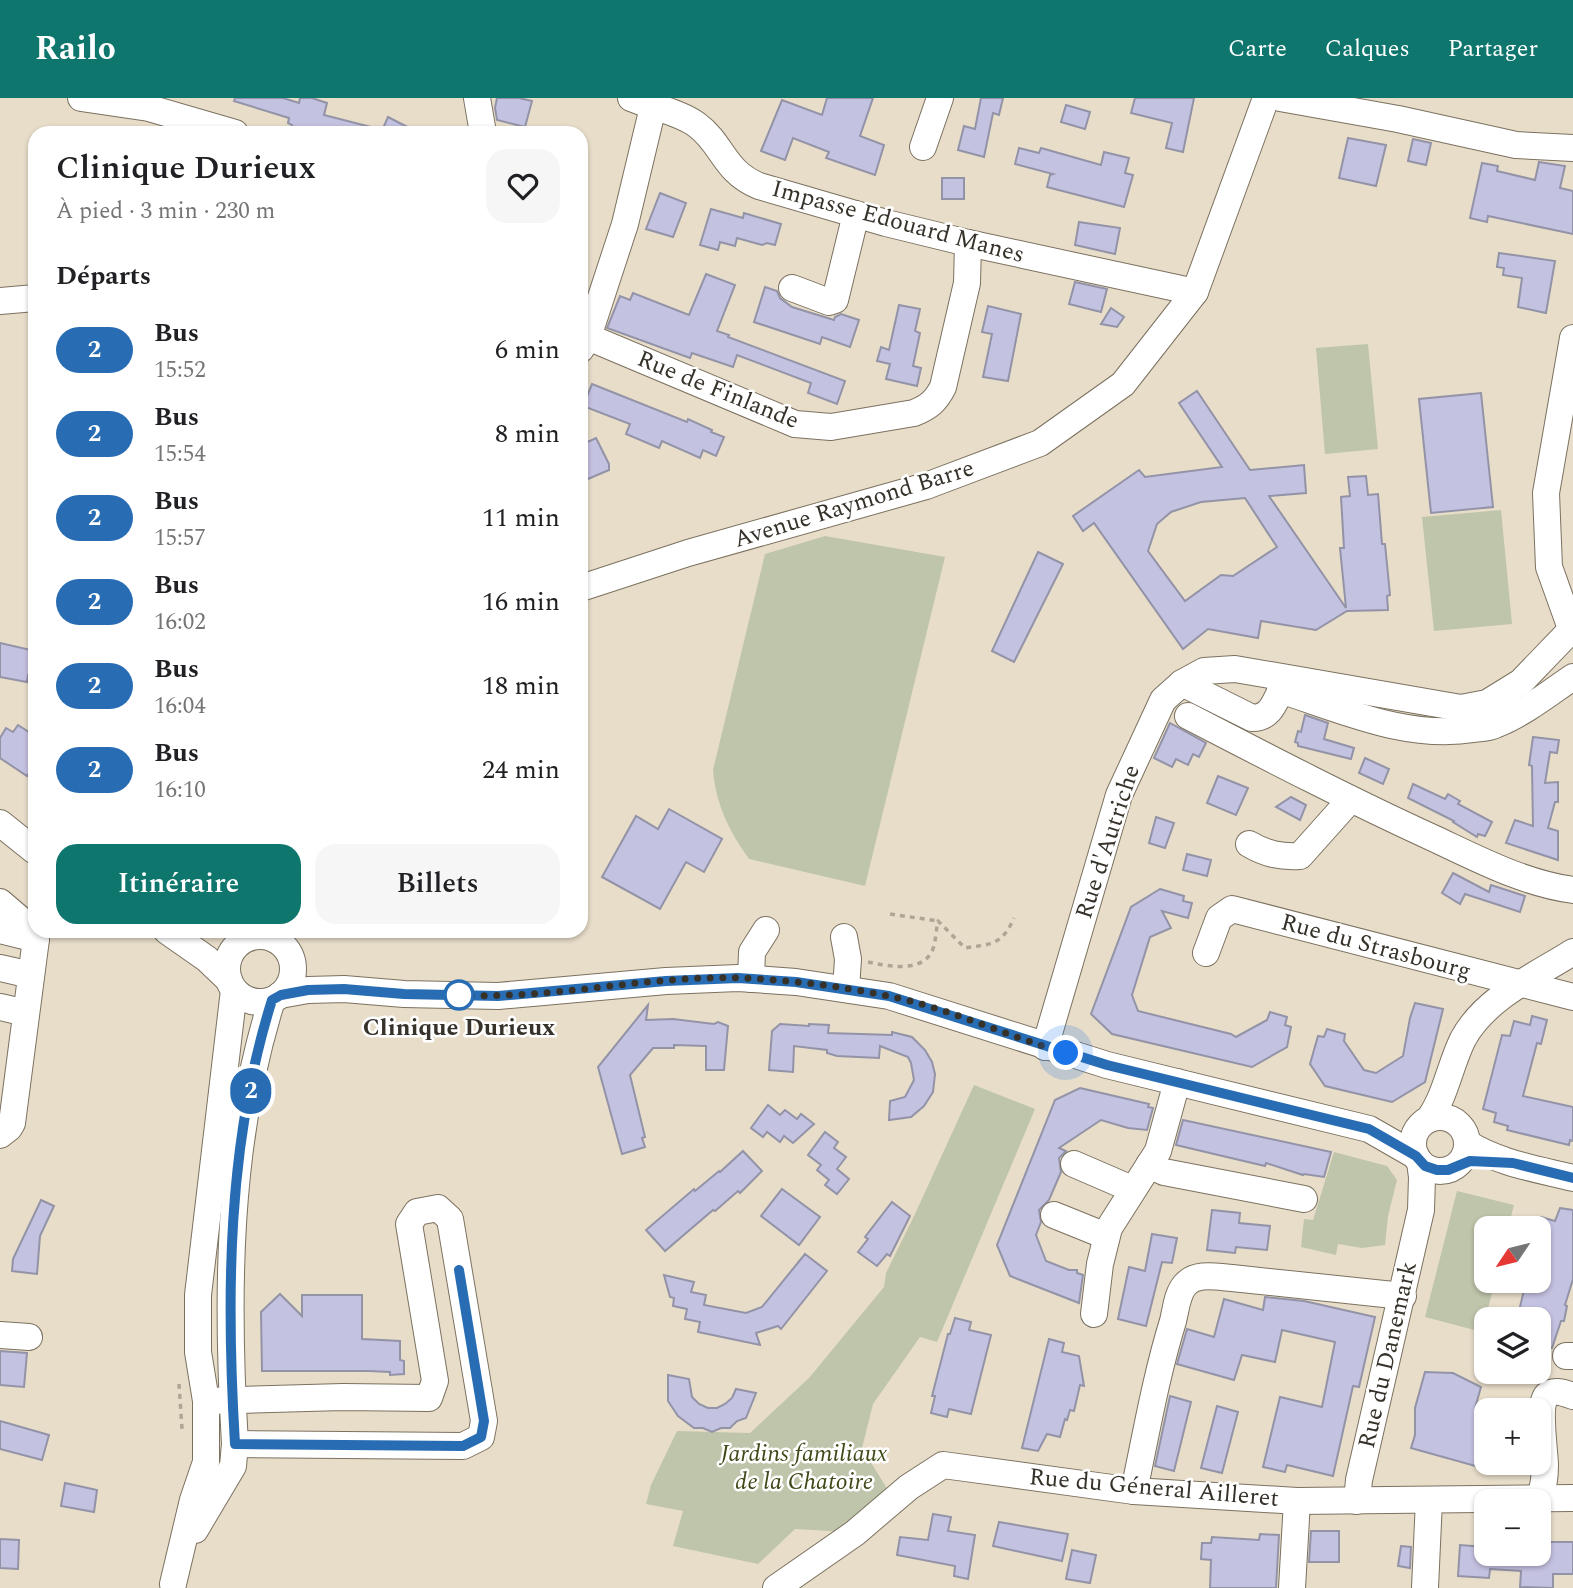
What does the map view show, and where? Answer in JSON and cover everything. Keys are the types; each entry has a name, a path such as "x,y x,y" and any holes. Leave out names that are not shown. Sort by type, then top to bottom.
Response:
{"street":[{"path":"81,98 149,108 211,126"},
{"path":"477,98 482,126"},
{"path":"923,147 940,98"},
{"name":"Avenue Raymond Barre","path":"588,586 688,553 926,486 1040,443 1123,384 1195,292 1266,98"},
{"path":"1280,98 1398,119 1516,145 1573,148"},
{"name":"Impasse Edouard Manes","path":"642,103 696,123 744,180 856,214 968,243 1195,292"},
{"name":"Rue de Finlande","path":"588,331 625,224 642,103"},
{"path":"792,288 829,302 835,300 856,214"},
{"name":"Rue de Finlande","path":"588,345 795,424 831,427 914,413 927,408 937,399 943,387 967,283 968,243"},
{"path":"0,301 28,299"},
{"path":"1572,632 1549,567 1546,493 1573,338"},
{"path":"1561,398 1573,421"},
{"name":"Rue d'Autriche","path":"1045,1047 1119,794 1163,700 1182,683 1204,671 1235,669 1461,708 1487,704 1521,682 1572,632"},
{"path":"1257,672 1266,684 1281,690 1393,726 1424,732 1455,732 1493,726 1531,707 1573,677"},
{"path":"1182,683 1252,718 1262,718 1269,712 1281,690"},
{"path":"1188,716 1350,800 1525,879 1573,890"},
{"path":"1249,844 1273,855 1300,856 1350,800"},
{"path":"0,823 28,845"},
{"path":"0,902 28,926"},
{"name":"Rue du Strasbourg","path":"1206,953 1219,918 1232,909 1573,997"},
{"path":"0,930 28,937"},
{"path":"751,979 752,952 766,930"},
{"path":"0,1135 5,1133 12,1123 7,1090 11,1051 26,1013 36,939 32,938"},
{"path":"177,938 207,959 251,1001 308,990 344,989 404,994 498,996 666,981 751,979 796,982 889,996 1107,1065 1369,1129 1443,1153 1489,1154 1573,1178"},
{"path":"188,938 213,943 241,938"},
{"path":"173,1580 193,1500 206,1462 206,1401 198,1352 198,1295 232,985 227,971 231,953 250,938"},
{"path":"265,938 286,946 313,973 344,989"},
{"path":"173,1580 233,1466 235,1444 230,1293 235,1174 262,1032 276,998 292,978 286,946"},
{"path":"846,948 846,989"},
{"path":"1443,1153 1413,1143 1451,1076 1462,1041 1479,1015 1573,952"},
{"path":"0,968 31,975"},
{"path":"0,1007 26,1013"},
{"path":"1443,1153 1451,1076"},
{"path":"1094,1314 1106,1236 1132,1189 1158,1151 1177,1082"},
{"path":"1369,1129 1448,1118 1443,1153"},
{"name":"Rue du Danemark","path":"1357,1501 1359,1480 1421,1210 1422,1177 1443,1153"},
{"path":"1074,1164 1132,1189"},
{"path":"1149,1165 1164,1172 1304,1199"},
{"path":"206,1401 429,1398 435,1381 409,1224 417,1212 438,1208 450,1219 484,1421 481,1437 463,1446 235,1444"},
{"path":"1054,1215 1106,1236"},
{"path":"1134,1491 1163,1354 1185,1284 1194,1278 1208,1276 1403,1296"},
{"path":"0,1335 29,1337"},
{"path":"1542,1489 1545,1468 1542,1408 1545,1398 1550,1393 1559,1392 1573,1396"},
{"name":"Rue du Géneral Ailleret","path":"776,1588 855,1533 908,1487 943,1465 1134,1491 1297,1501 1474,1499"},
{"name":"Rue du Géneral Ailleret","path":"1551,1498 1573,1498"},
{"path":"1425,1588 1429,1500"},
{"path":"1292,1588 1297,1501"}],"path":[{"path":"890,914 938,921 965,948 991,945 1007,934 1014,918"},
{"path":"846,948 891,966 912,966 925,961 932,950 938,921"}],"green space":[{"path":"1368,344 1378,449 1325,454 1316,348"},
{"path":"1501,510 1512,624 1434,631 1422,517"},
{"path":"825,536 945,557 865,886 749,859 725,817 717,795 713,770 765,554"},
{"name":"Jardins familiaux de la Chatoire","path":"974,1085 1035,1109 937,1342 920,1337 873,1404 862,1448 891,1495 848,1532 795,1529 758,1564 673,1546 683,1511 646,1504 651,1485 677,1431 750,1433 809,1378 884,1287 886,1273"},
{"path":"1334,1152 1387,1166 1397,1180 1388,1216 1385,1245 1362,1248 1338,1244 1336,1255 1301,1247 1304,1219 1313,1220"},
{"path":"1457,1191 1514,1205 1511,1216 1474,1216 1474,1293 1492,1293 1488,1307 1474,1307 1474,1330 1425,1317"}],"building":[{"path":"235,98 283,98 299,103 300,98 312,98 327,103 324,115 367,126 292,126 288,123 289,118 234,101"},
{"path":"497,98 532,101 525,126 497,120"},
{"path":"827,98 873,98 860,136 884,145 875,175 826,158 829,152 793,138 785,160 761,151 782,100 822,115"},
{"path":"981,98 1003,98 999,115 993,113 984,157 958,150 964,126 975,129"},
{"path":"1135,98 1194,98 1183,152 1166,148 1172,123 1131,113"},
{"path":"1066,105 1090,112 1085,129 1061,122"},
{"path":"388,117 405,126 384,126"},
{"path":"1348,138 1386,145 1376,186 1339,178"},
{"path":"1413,139 1431,143 1426,165 1408,161"},
{"path":"1019,148 1039,153 1041,148 1101,165 1104,152 1129,158 1125,173 1133,175 1124,207 1047,187 1050,175 1053,174 1015,164"},
{"path":"1539,162 1565,166 1560,188 1573,191 1573,234 1488,216 1487,222 1470,218 1482,163 1498,166 1497,171 1535,180"},
{"path":"942,178 964,178 964,199 942,199"},
{"path":"660,193 686,203 673,237 646,229"},
{"path":"711,209 743,218 744,213 781,224 775,245 762,245 737,238 735,246 720,242 718,250 700,245"},
{"path":"1079,222 1120,228 1115,254 1075,245"},
{"path":"1499,253 1555,261 1546,313 1518,307 1522,278 1503,275 1504,268 1497,267"},
{"path":"706,274 735,285 717,331 845,381 837,404 808,393 811,383 737,355 733,367 692,353 690,358 607,328 620,296 630,300 633,293 689,315"},
{"path":"1075,282 1107,289 1101,312 1069,304"},
{"path":"765,287 777,291 780,298 792,307 834,320 841,314 859,320 850,347 822,337 820,344 754,322"},
{"path":"899,305 920,309 915,331 920,333 913,366 921,368 917,386 886,379 890,364 877,361 881,347 889,350"},
{"path":"988,306 1021,314 1008,381 983,377 992,334 982,332"},
{"path":"1111,308 1124,317 1117,327 1101,324"},
{"path":"592,384 687,422 688,419 724,437 716,456 703,450 700,458 662,441 659,448 626,434 630,424 588,408 588,394"},
{"path":"1197,391 1250,470 1304,465 1306,493 1269,496 1346,608 1340,548 1344,548 1341,497 1350,496 1348,477 1366,476 1368,495 1378,494 1390,595 1387,596 1388,610 1347,611 1316,630 1261,621 1258,638 1208,629 1183,649 1094,523 1083,531 1073,516 1139,470 1145,477 1222,467 1179,403","holes":["1245,498 1277,547 1233,576 1221,575 1185,601 1148,551 1157,524 1171,512 1201,502"]},
{"path":"1481,393 1493,507 1431,513 1419,399"},
{"path":"596,438 609,464 609,470 588,479 588,442"},
{"path":"1038,552 1063,564 1014,662 992,651"},
{"path":"0,643 28,649 27,682 0,677"},
{"path":"1305,715 1328,723 1324,739 1354,748 1351,759 1298,746 1295,742 1298,731 1301,732"},
{"path":"1170,723 1206,743 1199,757 1193,754 1188,765 1176,759 1172,767 1154,758"},
{"path":"18,725 28,731 27,776 0,758 0,738 6,728 13,732"},
{"path":"1533,737 1559,740 1557,753 1550,752 1545,783 1558,782 1558,802 1555,802 1548,828 1558,831 1558,860 1506,843 1515,820 1533,826 1532,766 1529,765"},
{"path":"1365,758 1389,769 1383,784 1359,773"},
{"path":"1218,776 1248,788 1236,815 1207,803"},
{"path":"1413,784 1445,799 1448,794 1460,801 1458,804 1492,822 1485,836 1478,834 1477,837 1454,821 1408,798"},
{"path":"1291,797 1306,805 1300,820 1276,807"},
{"path":"669,809 722,839 704,872 686,862 660,909 602,877 636,816 658,829"},
{"path":"1156,817 1174,823 1165,848 1149,843"},
{"path":"1187,854 1211,860 1207,876 1183,870"},
{"path":"1453,873 1489,892 1491,885 1525,896 1520,912 1465,894 1460,904 1442,893"},
{"path":"1160,889 1184,896 1183,901 1192,903 1188,918 1162,911 1171,928 1150,937 1132,995 1138,1011 1236,1037 1267,1020 1270,1012 1287,1017 1285,1025 1291,1027 1287,1047 1252,1067 1112,1034 1091,1014 1131,907"},
{"path":"1415,1003 1443,1009 1425,1082 1392,1102 1325,1086 1310,1064 1318,1036 1324,1037 1327,1029 1345,1034 1344,1041 1364,1070 1376,1073 1403,1056"},
{"path":"648,1005 646,1020 673,1019 714,1024 718,1022 728,1026 724,1070 706,1070 706,1046 674,1045 674,1048 653,1048 630,1075 645,1147 622,1154 598,1067"},
{"path":"1532,1016 1547,1020 1541,1044 1537,1043 1523,1096 1573,1107 1573,1141 1570,1140 1569,1145 1507,1130 1508,1126 1494,1122 1496,1113 1483,1109 1502,1035 1510,1036 1514,1021 1530,1025"},
{"path":"780,1024 829,1025 828,1033 892,1035 892,1032 912,1037 932,1062 935,1074 933,1092 924,1106 911,1117 889,1120 890,1101 905,1097 914,1080 908,1057 880,1046 879,1058 837,1056 827,1053 827,1050 794,1046 793,1072 769,1070 772,1031"},
{"path":"1080,1088 1149,1104 1148,1107 1153,1108 1147,1130 1101,1120 1059,1148 1066,1151 1059,1158 1061,1172 1049,1200 1039,1210 1041,1222 1036,1235 1046,1261 1069,1270 1077,1270 1077,1273 1083,1275 1079,1303 1010,1276 997,1245 1055,1100"},
{"path":"768,1105 780,1115 785,1110 797,1119 801,1114 814,1124 793,1143 784,1136 780,1142 767,1132 763,1137 751,1128"},
{"path":"1183,1120 1331,1152 1324,1177 1303,1175 1266,1163 1265,1166 1176,1145"},
{"path":"825,1132 838,1142 834,1148 846,1157 837,1169 849,1179 837,1194 825,1185 829,1180 817,1170 821,1165 808,1155"},
{"path":"743,1151 762,1171 740,1193 738,1191 713,1210 665,1251 646,1230"},
{"path":"782,1189 820,1217 799,1245 761,1216"},
{"path":"41,1200 54,1206 40,1236 37,1274 12,1271 13,1259"},
{"path":"892,1202 910,1216 890,1256 887,1254 877,1266 858,1252 868,1239 865,1237"},
{"path":"1560,1208 1573,1210 1573,1279 1565,1305 1564,1321 1561,1321 1552,1348 1551,1307 1520,1307 1523,1293 1551,1293 1551,1220 1555,1221"},
{"path":"1212,1210 1240,1213 1239,1223 1270,1226 1267,1250 1236,1247 1235,1253 1207,1250"},
{"path":"1152,1234 1177,1238 1172,1263 1162,1262 1146,1326 1118,1319 1129,1267 1145,1271"},
{"path":"805,1254 827,1271 781,1329 778,1326 756,1333 760,1345 698,1332 700,1322 685,1319 687,1309 673,1306 674,1298 670,1297 664,1275 694,1282 691,1292 706,1295 704,1305 746,1313 762,1307"},
{"path":"280,1294 302,1316 302,1295 362,1295 362,1339 400,1341 400,1360 404,1361 404,1374 390,1375 390,1372 369,1371 262,1371 261,1312"},
{"path":"1265,1297 1304,1301 1375,1317 1359,1387 1353,1386 1333,1476 1287,1465 1285,1472 1263,1467 1280,1397 1322,1407 1335,1342 1282,1330 1275,1362 1242,1355 1234,1380 1177,1364 1187,1329 1214,1337 1224,1299 1263,1310"},
{"path":"955,1318 971,1322 969,1330 991,1335 971,1414 949,1409 947,1417 931,1413 935,1396 932,1396 948,1334"},
{"path":"1049,1339 1064,1343 1062,1352 1079,1356 1084,1386 1080,1385 1074,1411 1070,1410 1067,1420 1065,1419 1060,1437 1047,1434 1038,1451 1022,1448"},
{"path":"0,1351 27,1353 24,1387 0,1385"},
{"path":"1425,1372 1453,1373 1481,1387 1478,1398 1474,1398 1474,1466 1411,1448 1415,1435 1415,1408"},
{"path":"668,1375 689,1379 692,1397 708,1408 725,1404 736,1389 756,1393 746,1418 737,1421 730,1428 712,1432 694,1428 678,1416 668,1401"},
{"path":"1170,1396 1191,1402 1174,1471 1155,1466"},
{"path":"1217,1406 1238,1412 1222,1473 1201,1468"},
{"path":"0,1421 49,1435 42,1460 0,1449"},
{"path":"65,1483 97,1490 94,1512 61,1506"},
{"path":"933,1514 951,1517 948,1531 975,1535 968,1579 954,1576 955,1566 897,1555 900,1537 928,1540"},
{"path":"999,1522 1068,1534 1062,1561 993,1546"},
{"path":"1311,1531 1339,1531 1339,1562 1309,1562"},
{"path":"1260,1534 1279,1535 1276,1588 1210,1588 1211,1560 1201,1559 1202,1543 1211,1543 1212,1537 1259,1540"},
{"path":"0,1539 19,1540 18,1569 0,1568"},
{"path":"1551,1542 1573,1542 1573,1574 1553,1574 1553,1588 1520,1587 1521,1571 1490,1569 1489,1578 1458,1576 1460,1545 1474,1546 1474,1566 1551,1566"},
{"path":"1401,1546 1411,1547 1410,1568 1398,1566"},
{"path":"1072,1550 1096,1555 1090,1583 1066,1579"}],"bus line":[{"name":"2","path":"459,1270 484,1421 481,1437 463,1446 235,1444 230,1293 235,1174 262,1032 272,1000 281,995 308,990 344,989 404,994 498,996 666,981 738,978 796,982 889,996 1107,1065 1369,1129 1416,1156 1430,1169 1448,1170 1470,1161 1513,1163 1573,1178"}],"place":[{"name":"Clinique Durieux","path":"459,995"}],"route":[{"path":"459,995 498,996 666,981 738,978 796,982 889,996 965,1018 1066,1053"}]}
